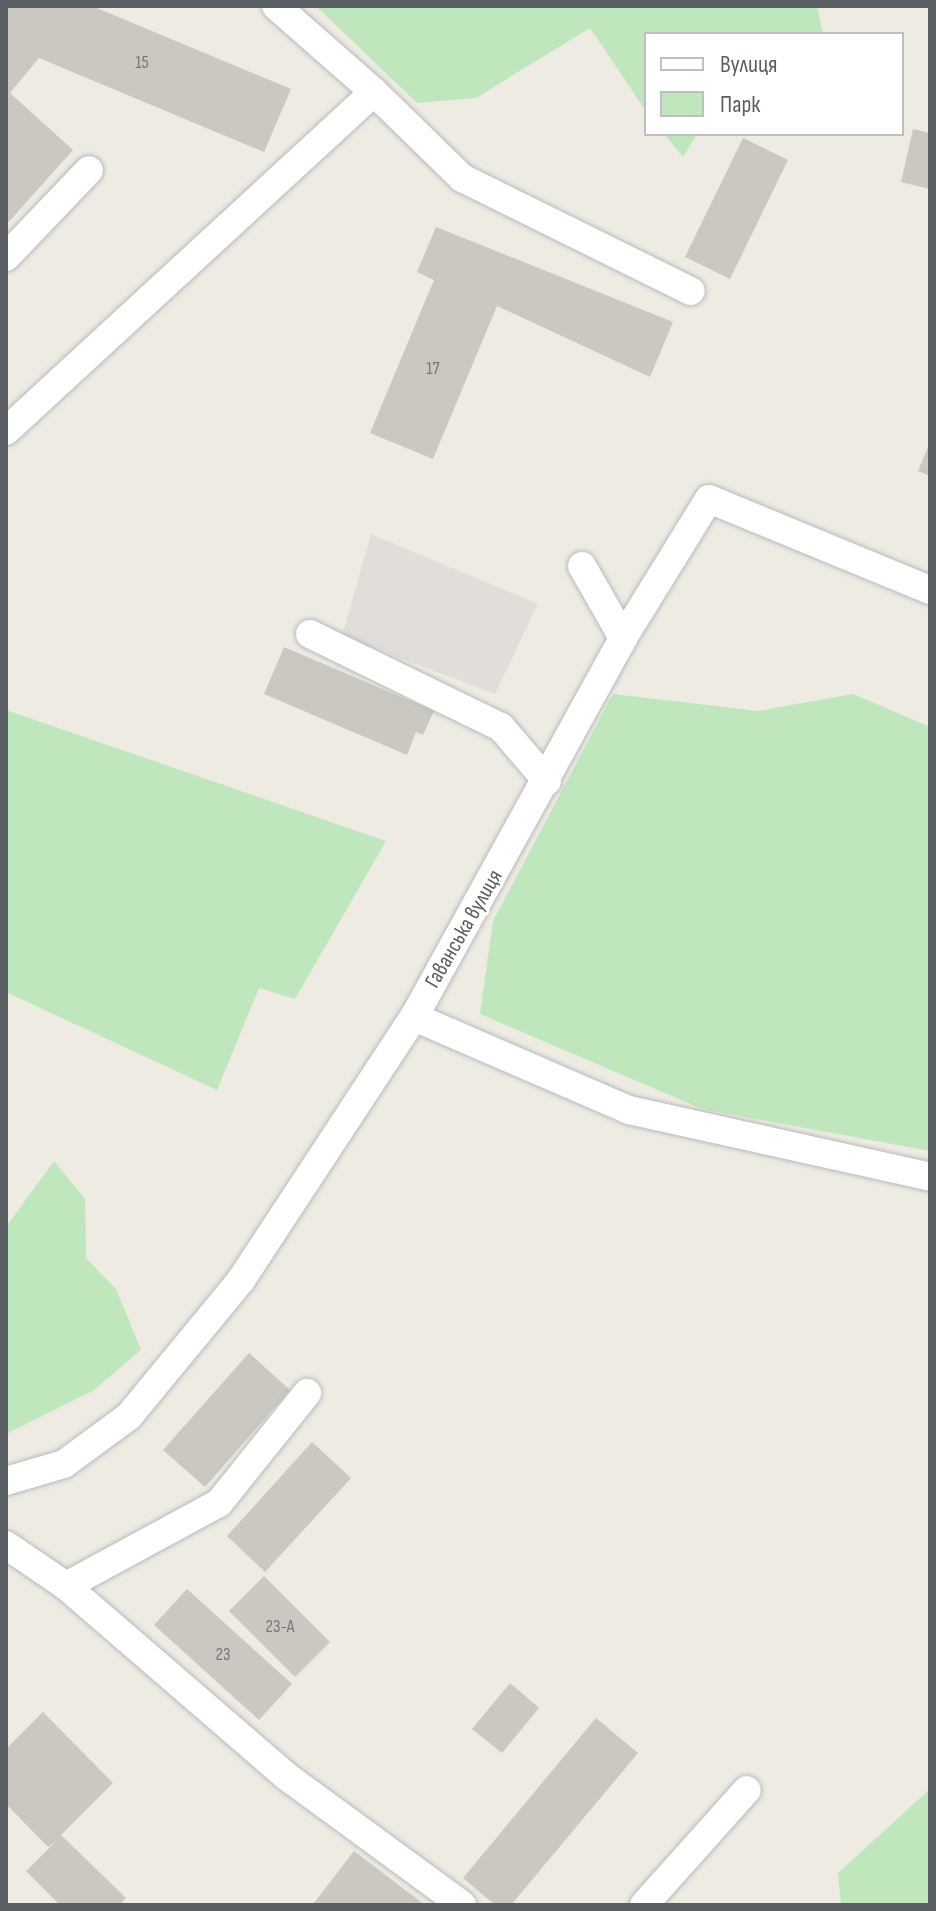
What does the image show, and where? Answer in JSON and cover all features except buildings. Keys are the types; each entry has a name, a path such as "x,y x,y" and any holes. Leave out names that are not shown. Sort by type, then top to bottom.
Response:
{"lane":[{"path":"276,6 374,92 462,178 691,291"},
{"path":"6,431 374,92"},
{"path":"6,257 89,170"},
{"name":"Гаванська вулиця","path":"6,1481 64,1464 162,1383 241,1280 414,1017 547,781 623,638 709,499 930,590"},
{"path":"582,566 623,638"},
{"path":"310,634 501,727 547,781"},
{"path":"414,1017 629,1110 930,1177"},
{"path":"66,1586 219,1503 307,1393"},
{"path":"6,1545 66,1586 286,1776 462,1905"},
{"path":"644,1905 747,1790"}],"shaded area":[{"path":"371,534 538,604 495,694 342,636"}],"green space":[{"path":"316,6 817,6 823,32 644,32 644,108 590,28 476,98 417,103"},
{"path":"666,136 696,136 683,157"},
{"path":"613,694 758,711 853,694 930,727 930,1151 702,1109 480,1014 493,921"},
{"path":"6,710 386,841 295,999 259,988 217,1090 6,992"},
{"path":"54,1161 85,1199 86,1258 116,1289 141,1350 94,1390 6,1434 6,1227"},
{"path":"930,1789 930,1905 841,1905 838,1873"}]}
